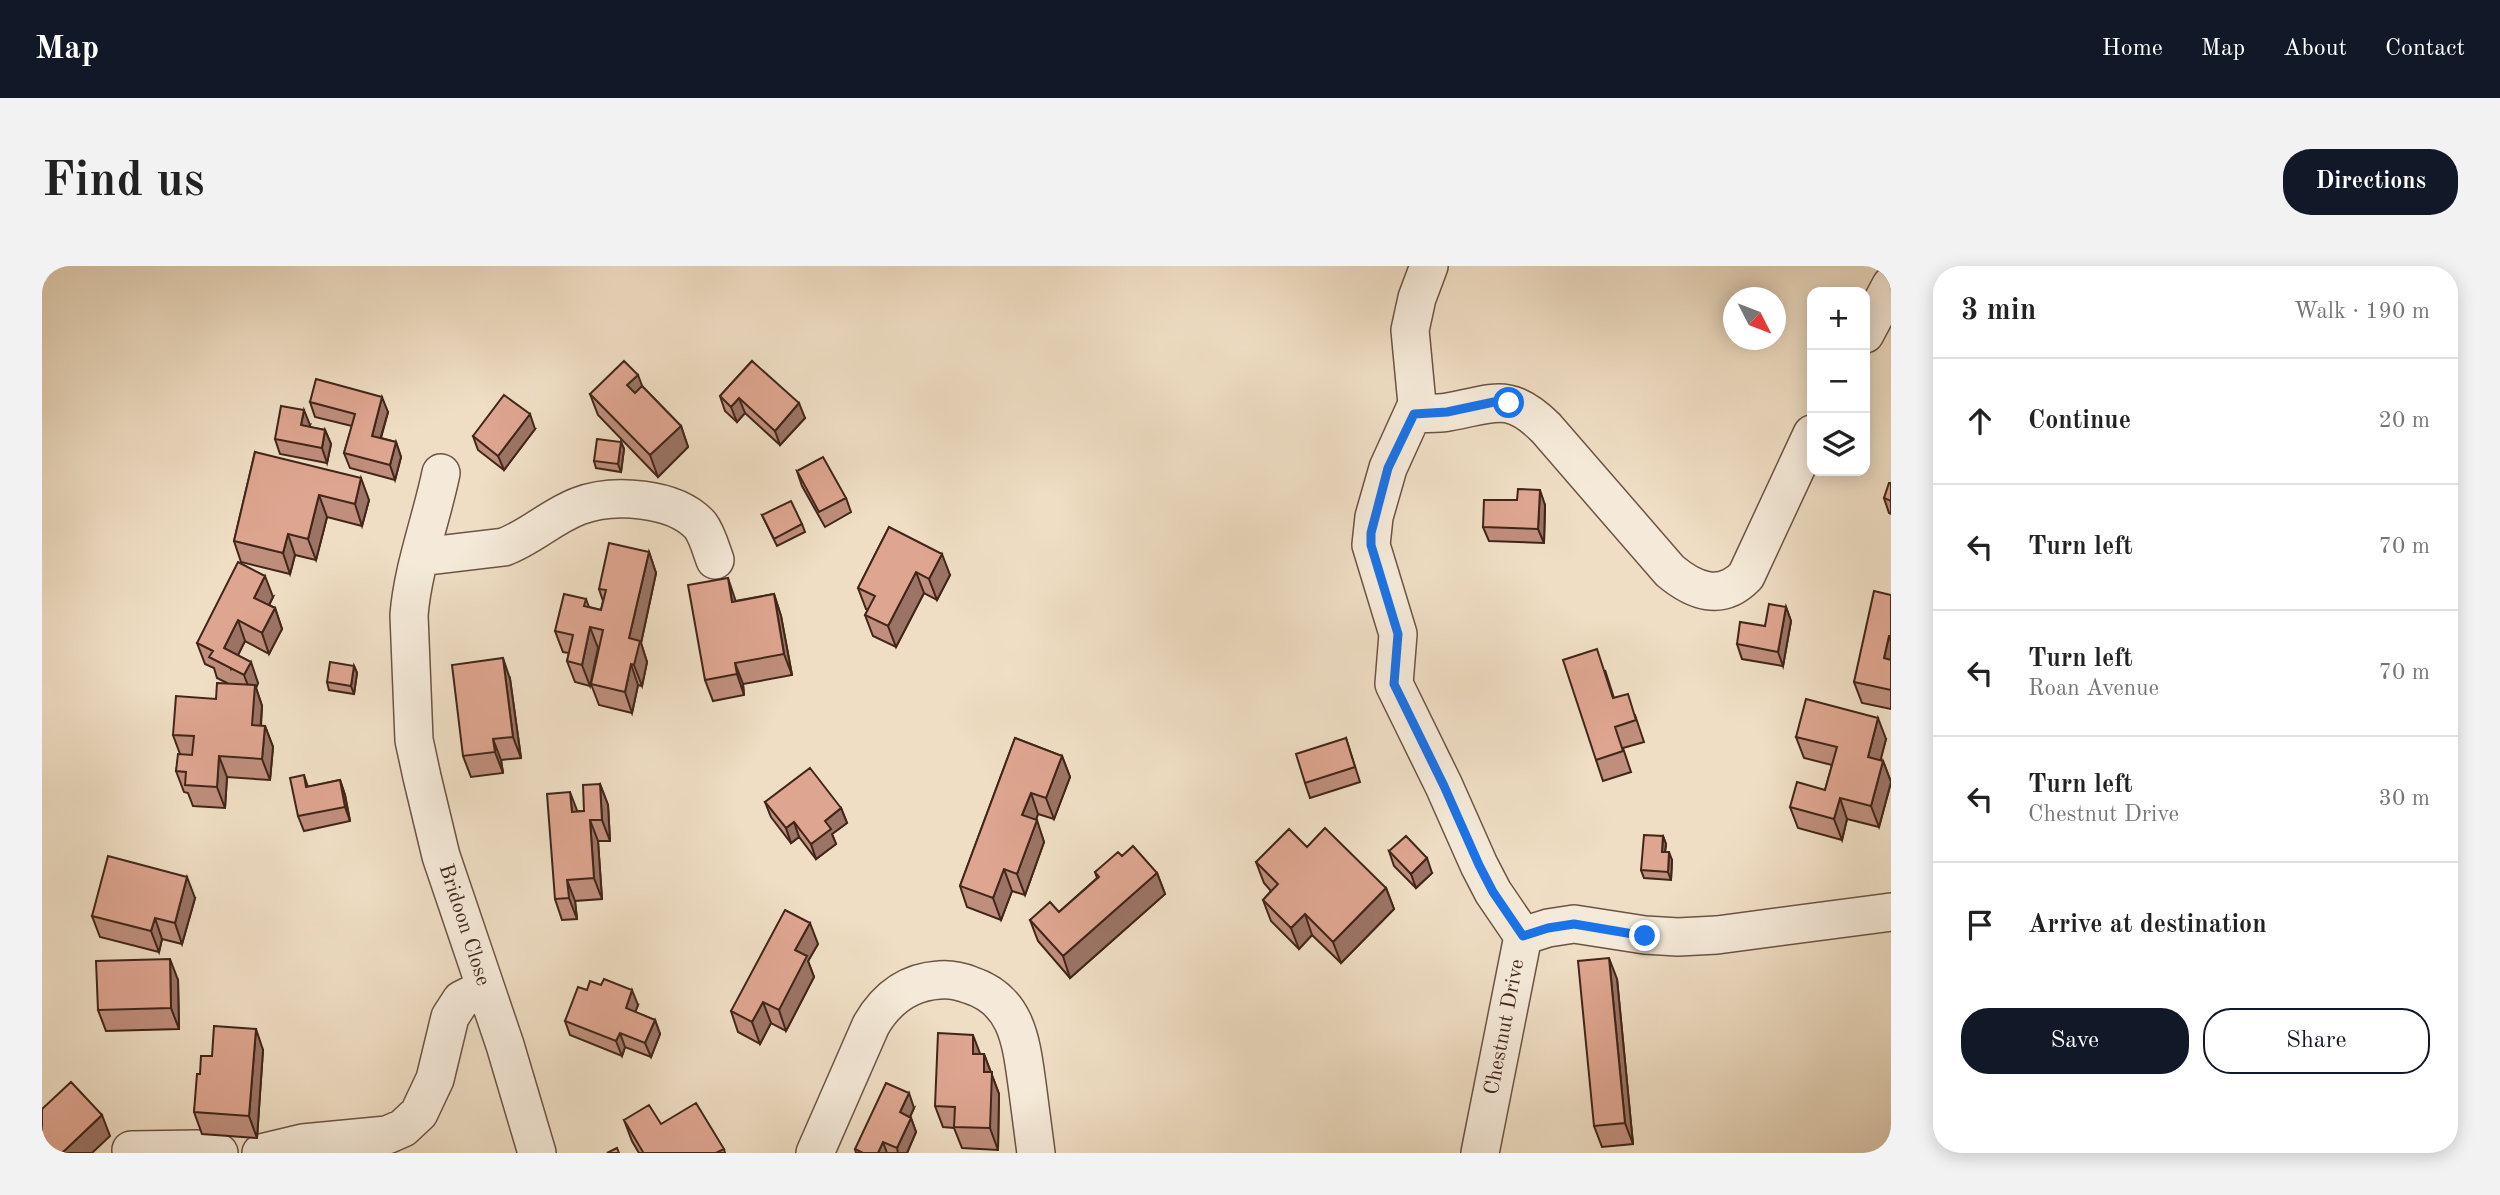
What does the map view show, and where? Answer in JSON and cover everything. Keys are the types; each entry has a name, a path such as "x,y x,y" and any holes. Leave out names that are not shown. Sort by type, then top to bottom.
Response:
{"street":[{"path":"1429,266 1410,330 1417,404 1388,468 1371,533 1371,545 1398,634 1394,684 1479,865 1493,892 1523,936"},
{"path":"1870,325 1891,285"},
{"path":"1414,414 1447,412 1494,402 1509,403 1522,408 1546,428 1670,571 1685,583 1700,590 1715,591 1738,584 1745,576 1807,445"},
{"name":"Bridoon Close","path":"441,473 413,578 409,615 414,740 441,856 537,1153"},
{"path":"420,557 504,547 516,543 561,514 581,505 623,500 656,502 680,509 702,528 715,560"},
{"name":"Chestnut Drive","path":"1480,1153 1523,936 1574,924 1645,936 1717,935 1891,912"},
{"path":"815,1153 871,1026 882,1009 898,992 929,981 950,979 987,991 1004,1008 1017,1030 1036,1153"},
{"path":"261,1153 303,1143 387,1135 403,1128 419,1113 435,1079 450,1017 461,1000 485,988"},
{"path":"131,1150 198,1149 219,1153"}],"building":[{"path":"624,361 638,375 627,385 635,393 642,386 681,426 650,455 590,394"},
{"path":"752,361 799,403 775,431 739,398 731,407 720,396"},
{"path":"316,379 382,397 372,436 396,442 390,465 344,453 355,414 310,402"},
{"path":"504,395 530,414 498,456 473,436"},
{"path":"281,406 304,410 301,425 325,430 322,448 275,439"},
{"path":"597,439 621,442 618,464 594,461"},
{"path":"255,452 361,478 355,504 319,495 308,539 288,534 283,553 234,541"},
{"path":"823,457 846,498 819,512 797,471"},
{"path":"1891,483 1891,501 1884,498"},
{"path":"1518,489 1540,490 1538,529 1483,527 1484,500 1517,500"},
{"path":"791,501 802,524 774,539 762,515"},
{"path":"889,527 942,554 929,579 916,572 888,626 865,615 875,596 858,588"},
{"path":"609,543 649,552 629,638 640,641 634,665 631,664 625,692 591,684 603,630 590,627 582,665 567,661 573,635 555,631 564,594 586,599 584,606 601,610 606,590 599,589"},
{"path":"238,562 265,576 254,598 275,608 262,633 238,620 224,648 251,662 244,675 209,657 213,651 197,643"},
{"path":"728,578 732,602 774,594 784,654 735,663 737,674 705,680 688,585"},
{"path":"1874,591 1891,595 1891,636 1884,658 1891,660 1891,690 1854,682"},
{"path":"1769,604 1786,607 1778,652 1737,644 1740,622 1765,626"},
{"path":"1597,649 1613,698 1628,694 1636,720 1615,727 1623,751 1596,760 1563,660"},
{"path":"503,658 513,737 493,739 495,752 463,756 452,665"},
{"path":"330,662 354,666 351,686 327,682"},
{"path":"217,683 255,685 252,725 265,726 262,759 219,756 217,787 185,785 186,772 176,771 178,754 192,755 194,736 173,735 176,696 216,699"},
{"path":"1806,699 1878,718 1868,757 1883,761 1871,806 1840,798 1834,819 1790,807 1797,782 1825,790 1837,747 1796,737"},
{"path":"1015,738 1062,756 1046,798 1031,793 1022,815 1037,820 1017,874 1004,869 993,898 960,886"},
{"path":"1346,738 1355,767 1305,783 1296,754"},
{"path":"810,768 841,808 825,821 831,829 811,844 794,822 786,828 765,802"},
{"path":"304,775 306,787 340,780 345,807 298,816 290,778"},
{"path":"600,784 602,820 590,820 594,878 567,880 569,898 555,899 547,794 570,792 572,812 584,811 583,785"},
{"path":"1325,828 1386,888 1333,942 1305,914 1291,928 1263,900 1278,884 1256,862 1289,829 1307,847"},
{"path":"1644,835 1663,836 1662,852 1669,852 1668,872 1641,870"},
{"path":"1406,836 1427,858 1411,874 1389,851"},
{"path":"1133,846 1157,873 1063,956 1030,920 1050,902 1059,912 1099,877 1095,872 1118,852 1122,856"},
{"path":"108,856 187,877 175,923 155,918 151,931 92,916"},
{"path":"785,910 810,923 795,950 807,956 779,1010 763,1002 752,1022 731,1011"},
{"path":"1609,958 1625,1123 1594,1126 1578,961"},
{"path":"170,959 171,1008 98,1010 96,961"},
{"path":"604,979 632,990 626,1008 655,1020 645,1043 620,1033 616,1041 565,1021 578,987 587,990 590,981 601,985"},
{"path":"214,1026 256,1029 249,1116 194,1112 201,1056 212,1056"},
{"path":"938,1033 973,1035 973,1054 984,1054 984,1072 992,1072 990,1128 954,1127 955,1107 935,1106"},
{"path":"71,1082 102,1115 62,1153 42,1153 42,1109"},
{"path":"886,1083 909,1093 900,1112 911,1118 897,1148 883,1142 878,1153 863,1153 855,1149"},
{"path":"696,1103 724,1149 716,1153 642,1153 624,1120 649,1105 661,1124"}],"route":[{"path":"1509,403 1494,402 1447,412 1414,414 1388,468 1374,517 1371,545 1398,634 1394,684 1479,865 1493,892 1523,936 1574,924 1645,936"}]}
